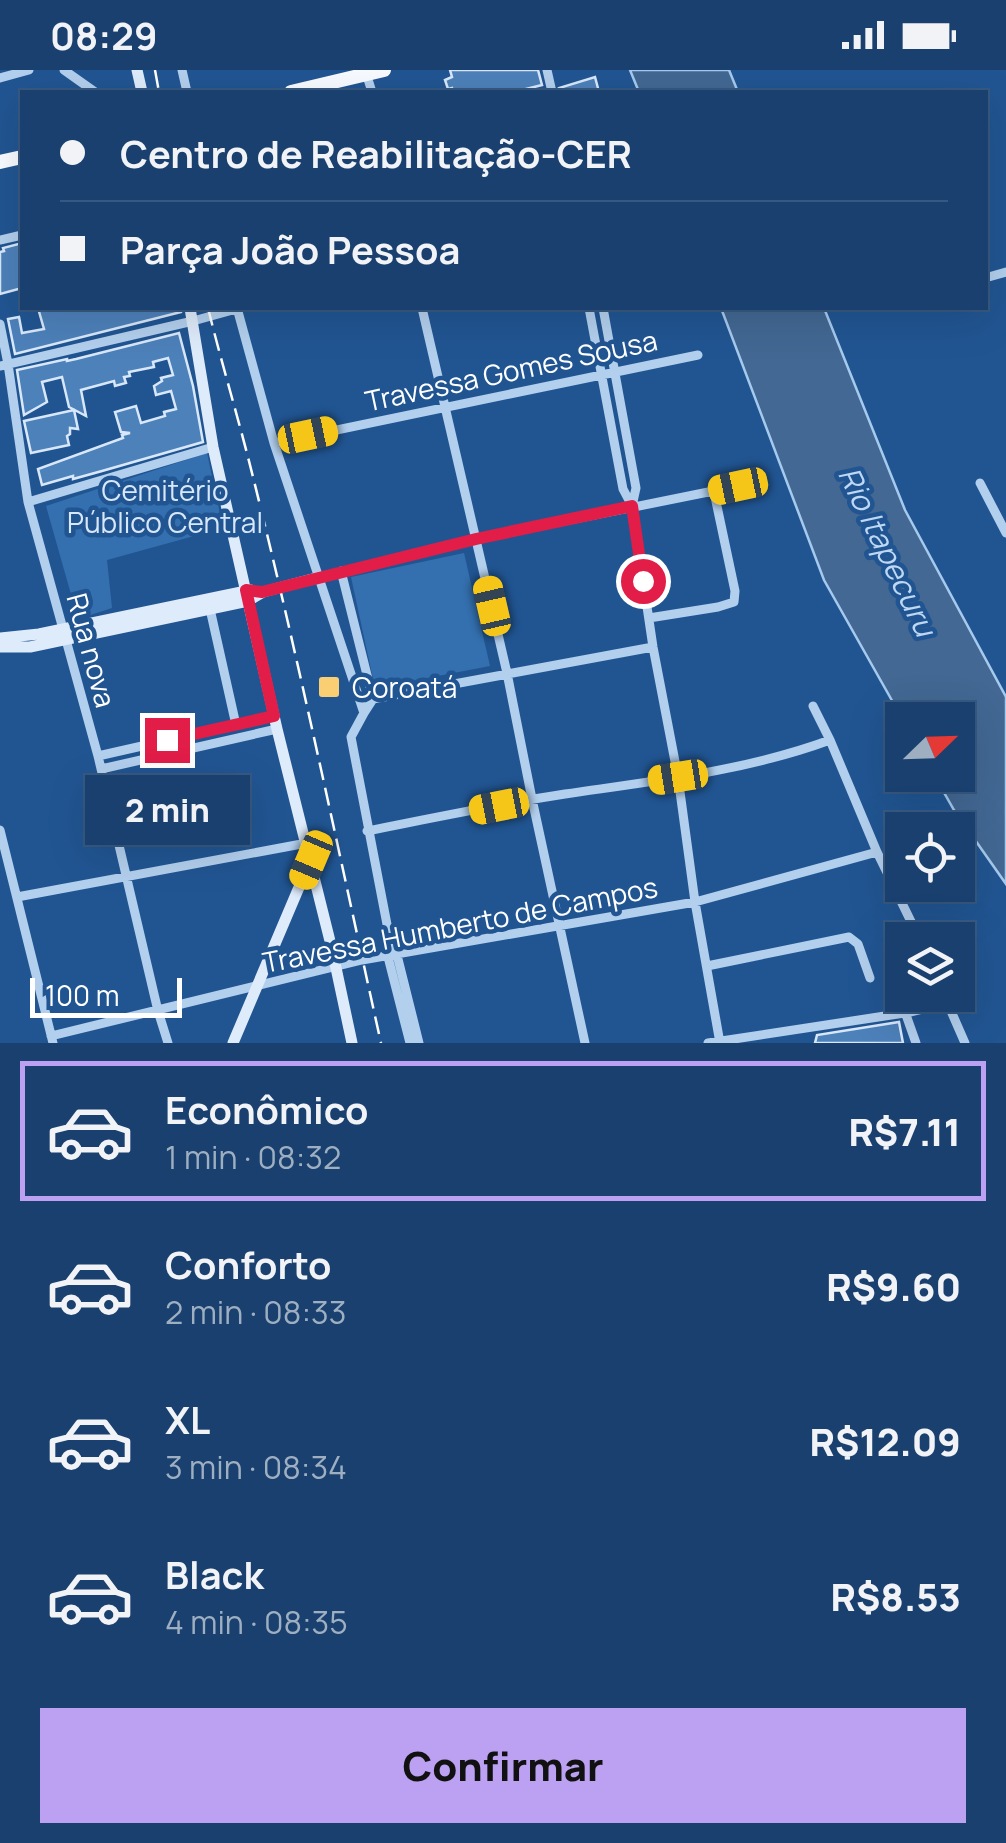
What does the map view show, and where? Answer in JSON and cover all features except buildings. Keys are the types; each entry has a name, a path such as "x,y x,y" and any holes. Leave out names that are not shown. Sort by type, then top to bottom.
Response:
{"main road":[{"path":"299,90 384,70"}],"street":[{"path":"0,78 29,70"},
{"path":"64,70 91,90"},
{"path":"190,310 213,446 352,1043"},
{"path":"4,365 231,310"},
{"path":"239,310 274,443 364,712"},
{"path":"422,310 507,673 584,1043"},
{"path":"590,310 623,489 632,506 719,1042"},
{"path":"603,310 636,488 632,506"},
{"name":"Rua nova","path":"0,324 28,502 98,756 168,1043"},
{"name":"Travessa Gomes Sousa","path":"274,443 698,355"},
{"path":"28,502 213,446"},
{"path":"980,483 1006,533"},
{"path":"0,647 30,647 65,635 476,539 738,486"},
{"path":"649,618 734,602 714,492"},
{"path":"341,571 373,699"},
{"path":"0,638 65,635 210,609 247,595"},
{"path":"210,609 236,725"},
{"path":"419,1043 390,940 351,737 364,712 373,699 652,647"},
{"path":"813,706 911,922"},
{"path":"98,756 236,725 276,722"},
{"path":"101,768 276,722"},
{"path":"367,831 678,777 782,756 830,740"},
{"path":"0,830 52,1039"},
{"path":"16,897 307,843"},
{"name":"Travessa Humberto de Campos","path":"52,1039 336,966 696,902 877,852"},
{"path":"234,1043 311,860"},
{"path":"707,966 849,937 858,944 870,978"},
{"path":"394,956 410,1043"},
{"path":"708,1043 904,1012 916,1043"},
{"path":"952,1012 965,1043"}],"green space":[{"name":"Cemitério Público Central","path":"207,453 223,528 107,560 112,608 78,619 46,506"},
{"path":"464,553 490,666 375,688 351,577"}],"water":[{"path":"630,70 729,70 737,90 638,90"},
{"name":"Rio Itapecuru","path":"722,310 825,310 905,510 1006,697 1006,884 975,840 975,812 955,812 944,792 975,792 975,702 893,702 824,580"}],"railway":[{"path":"155,70 159,90"},
{"path":"209,310 287,618 381,1043"}],"place":[{"name":"Coroatá","path":"329,687"}],"route":[{"path":"167,740 274,716 246,590 262,592 476,539 632,506 643,581"}]}
